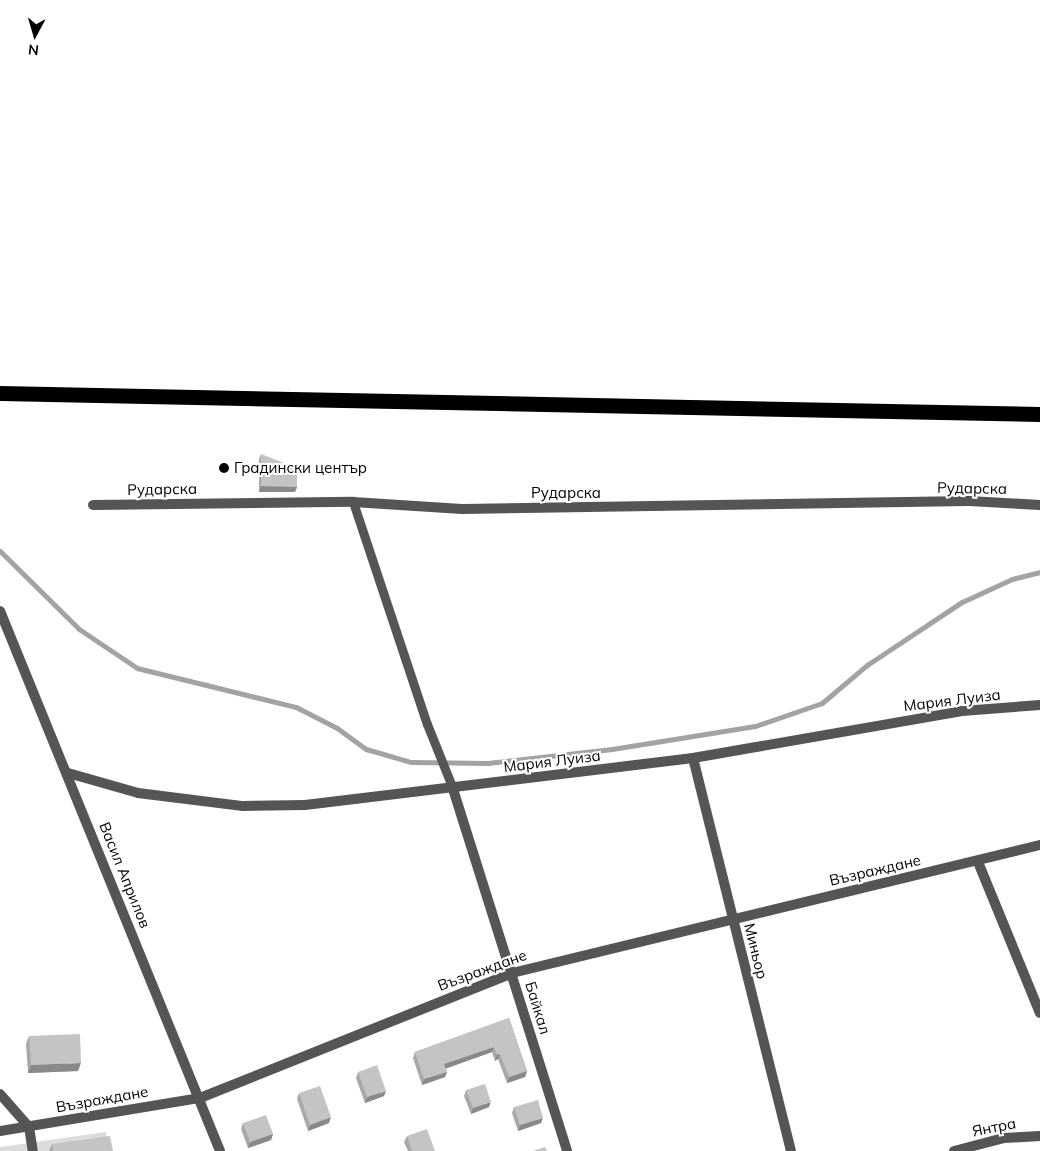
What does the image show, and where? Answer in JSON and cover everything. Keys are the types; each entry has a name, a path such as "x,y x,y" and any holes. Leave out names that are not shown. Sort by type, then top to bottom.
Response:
{"highway":[{"path":"0,393 1040,414"}],"street":[{"name":"Рударска","path":"93,505 352,502 462,509 969,501 1040,505"},
{"name":"Васил Априлов","path":"0,611 68,773 220,1151"},
{"name":"Мария Луиза","path":"68,773 138,793 243,806 305,805 453,789 693,758 962,710 1040,705"},
{"name":"Миньор","path":"693,758 791,1151"},
{"name":"Байкал","path":"453,789 567,1151"},
{"name":"Възраждане","path":"0,1131 200,1098 512,972 732,917 978,862 1040,845"},
{"path":"978,862 1040,1013"},
{"path":"0,1094 29,1127 33,1151"},
{"name":"Янтра","path":"954,1151 1004,1138 1040,1136"}],"lane":[{"path":"352,502 438,752 453,789"}],"shaded area":[{"path":"106,1132 109,1151 0,1151 0,1147"}],"building":[{"path":"261,454 297,468 297,487 261,486"},
{"path":"509,1018 527,1071 509,1077 500,1054 497,1055 494,1047 444,1064 447,1072 424,1079 415,1052"},
{"path":"80,1034 81,1063 31,1065 29,1036"},
{"path":"377,1065 386,1091 367,1097 358,1072"},
{"path":"485,1084 491,1102 473,1108 466,1090"},
{"path":"320,1086 331,1117 310,1125 299,1093"},
{"path":"538,1100 543,1118 520,1125 514,1107"},
{"path":"266,1115 273,1134 250,1142 243,1123"},
{"path":"427,1129 435,1151 412,1151 407,1136"},
{"path":"110,1136 113,1151 53,1151 52,1144"},
{"path":"545,1147 547,1151 533,1151"}],"waterway":[{"path":"0,551 79,629 137,668 296,707 337,728 366,749 411,762 488,763 612,749 755,726 822,703 867,665 962,602 1012,579 1040,572"}],"place":[{"name":"Градински център","path":"224,468"}]}
